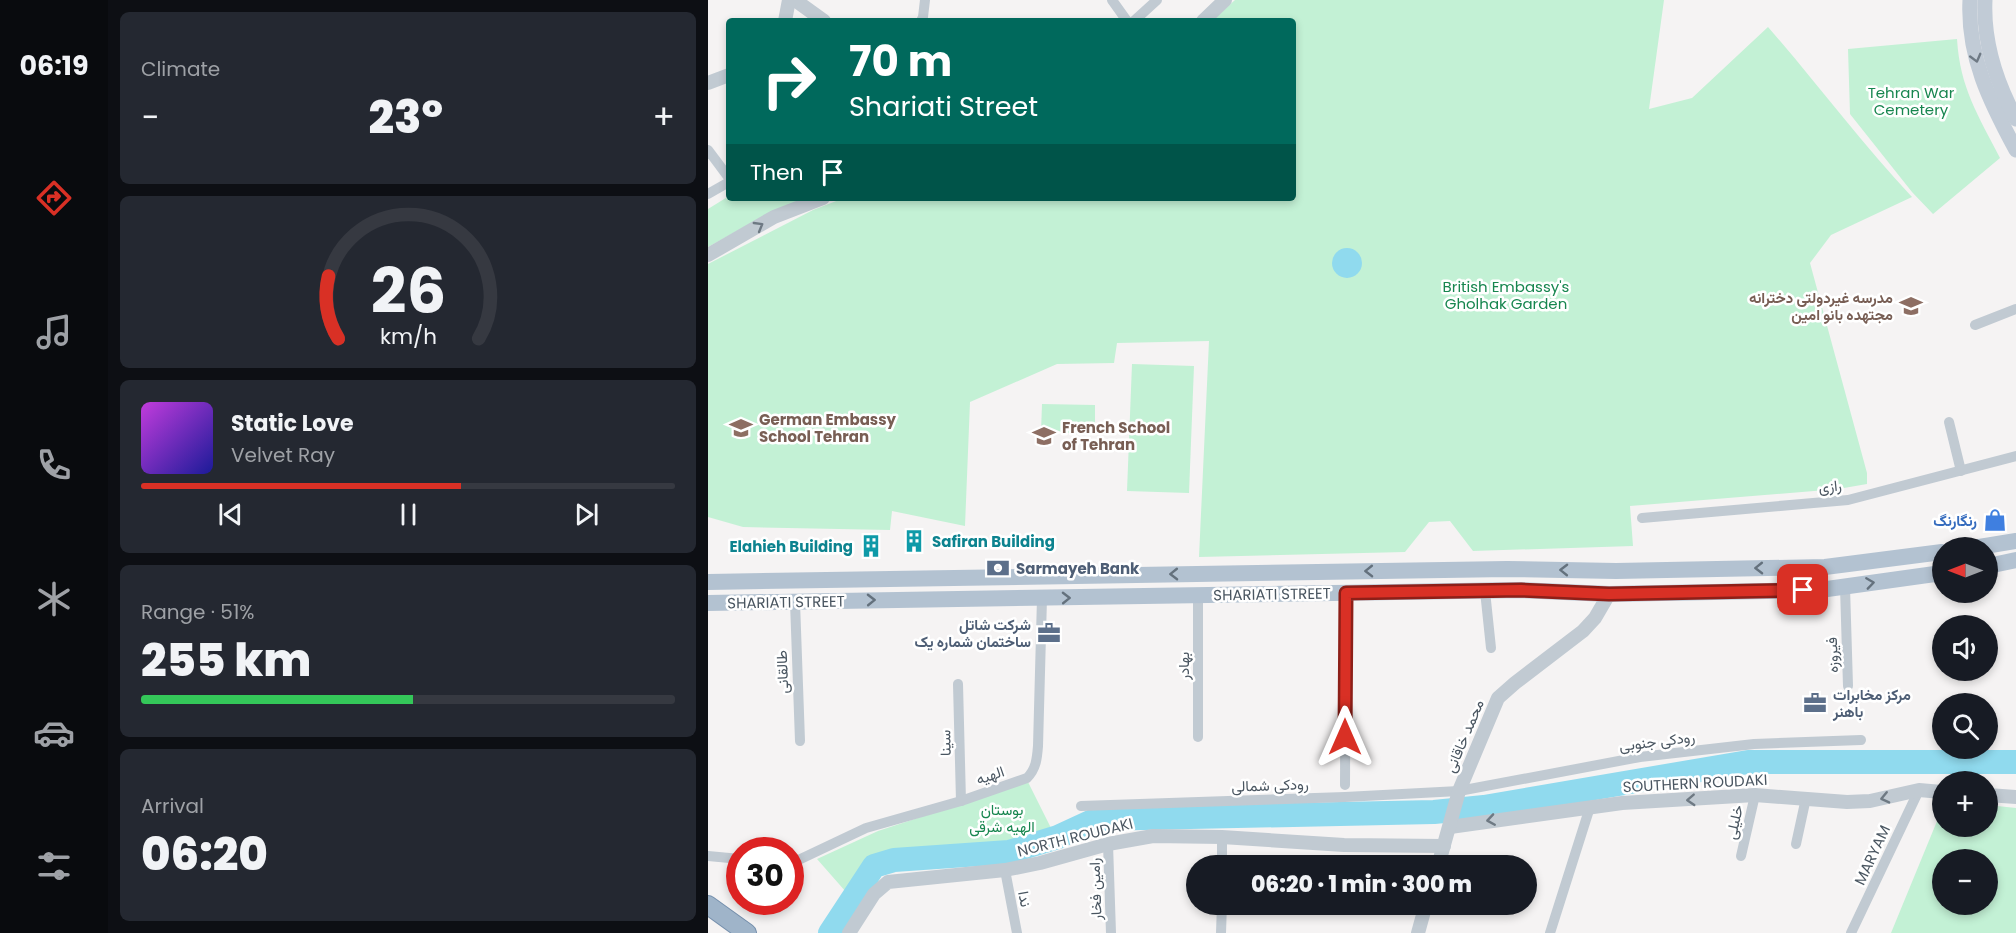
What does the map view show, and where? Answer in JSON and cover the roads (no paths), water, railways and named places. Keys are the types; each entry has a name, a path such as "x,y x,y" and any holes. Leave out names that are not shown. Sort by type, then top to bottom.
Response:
{"highway":[{"path":"708,905 747,933"},
{"path":"708,918 728,933"}],"main road":[{"path":"1970,0 1969,20 1973,48 1983,84 2016,150"},
{"path":"1985,0 1985,29 1996,77 2016,119"},
{"path":"1998,544 2016,541"},
{"name":"SHARIATI STREET","path":"708,582 1507,569 1616,571 1824,567 1932,553"},
{"path":"1998,564 2016,560"},
{"path":"1609,594 1616,571"},
{"name":"SHARIATI STREET","path":"708,603 1485,591 1609,594 1808,590 1932,574"}],"street":[{"path":"786,18 789,0"},
{"path":"795,0 820,18"},
{"path":"922,18 925,0"},
{"path":"1113,0 1125,18"},
{"path":"1137,18 1157,0"},
{"path":"1206,18 1225,0"},
{"path":"708,82 726,76"},
{"path":"708,150 726,176"},
{"path":"708,194 726,182"},
{"path":"708,255 774,217 815,201"},
{"path":"1975,325 2016,309"},
{"path":"1948,422 1961,471"},
{"name":"رازی","path":"1642,518 1848,500 2016,456"},
{"name":"فیروزه","path":"1845,587 1848,686"},
{"path":"1485,591 1491,648"},
{"path":"1345,785 1346,593"},
{"name":"محمد خاقانی","path":"1441,855 1459,790 1498,698 1583,631 1595,618 1609,594"},
{"name":"بهادر","path":"1198,595 1198,736"},
{"name":"الهیه","path":"804,857 866,828 961,801 1027,778 1033,772 1036,764 1042,598"},
{"name":"طالقانی","path":"795,602 800,741"},
{"name":"سینا","path":"958,684 961,801"},
{"name":"رودکی جنوبی","path":"1459,790 1640,757 1754,744 1861,740"},
{"name":"رودکی شمالی","path":"1081,806 1345,797 1459,790"},
{"name":"SOUTHERN ROUDAKI","path":"1450,826 1622,803 1755,795 1858,802 1919,790 1932,791"},
{"name":"MARYAM","path":"1851,933 1919,790"},
{"name":"خلیلی","path":"1742,856 1755,795"},
{"path":"1998,796 2016,797"},
{"path":"1796,844 1806,798"},
{"path":"1551,933 1590,807"},
{"name":"NORTH ROUDAKI","path":"849,933 874,894 888,882 1005,870 1108,844 1153,836 1222,837 1344,845 1444,846"},
{"path":"1222,837 1222,855"},
{"name":"رامین فخار","path":"1108,844 1112,933"},
{"path":"708,856 726,858"},
{"name":"ندا","path":"1005,870 1017,933"},
{"path":"1221,933 1222,915"},
{"path":"1418,933 1423,915"}],"water":[{"path":"1347,248 1358,252 1362,263 1358,274 1347,278 1336,274 1332,263 1336,252"}],"waterway":[{"path":"830,933 874,866 894,860 1009,852 1058,837 1097,819 1434,812 1484,807 1748,762 2016,762"}],"place":[{"name":"مدرسه غیردولتی دخترانه مجتهده بانو امین","path":"1911,306"},
{"name":"German Embassy School Tehran","path":"741,428"},
{"name":"French School of Tehran","path":"1044,436"},
{"name":"رنگارنگ","path":"1995,520"},
{"name":"Safiran Building","path":"914,541"},
{"name":"Elahieh Building","path":"871,546"},
{"name":"Sarmayeh Bank","path":"998,568"},
{"name":"شرکت شاتل ساختمان شماره یک","path":"1049,633"},
{"name":"مرکز مخابرات باهنر","path":"1815,703"}],"park label":[{"name":"Tehran War Cemetery","path":"1911,100"},
{"name":"British Embassy's Gholhak Garden","path":"1506,294"},
{"name":"بوستان الهیه شرقی","path":"1002,818"}]}
